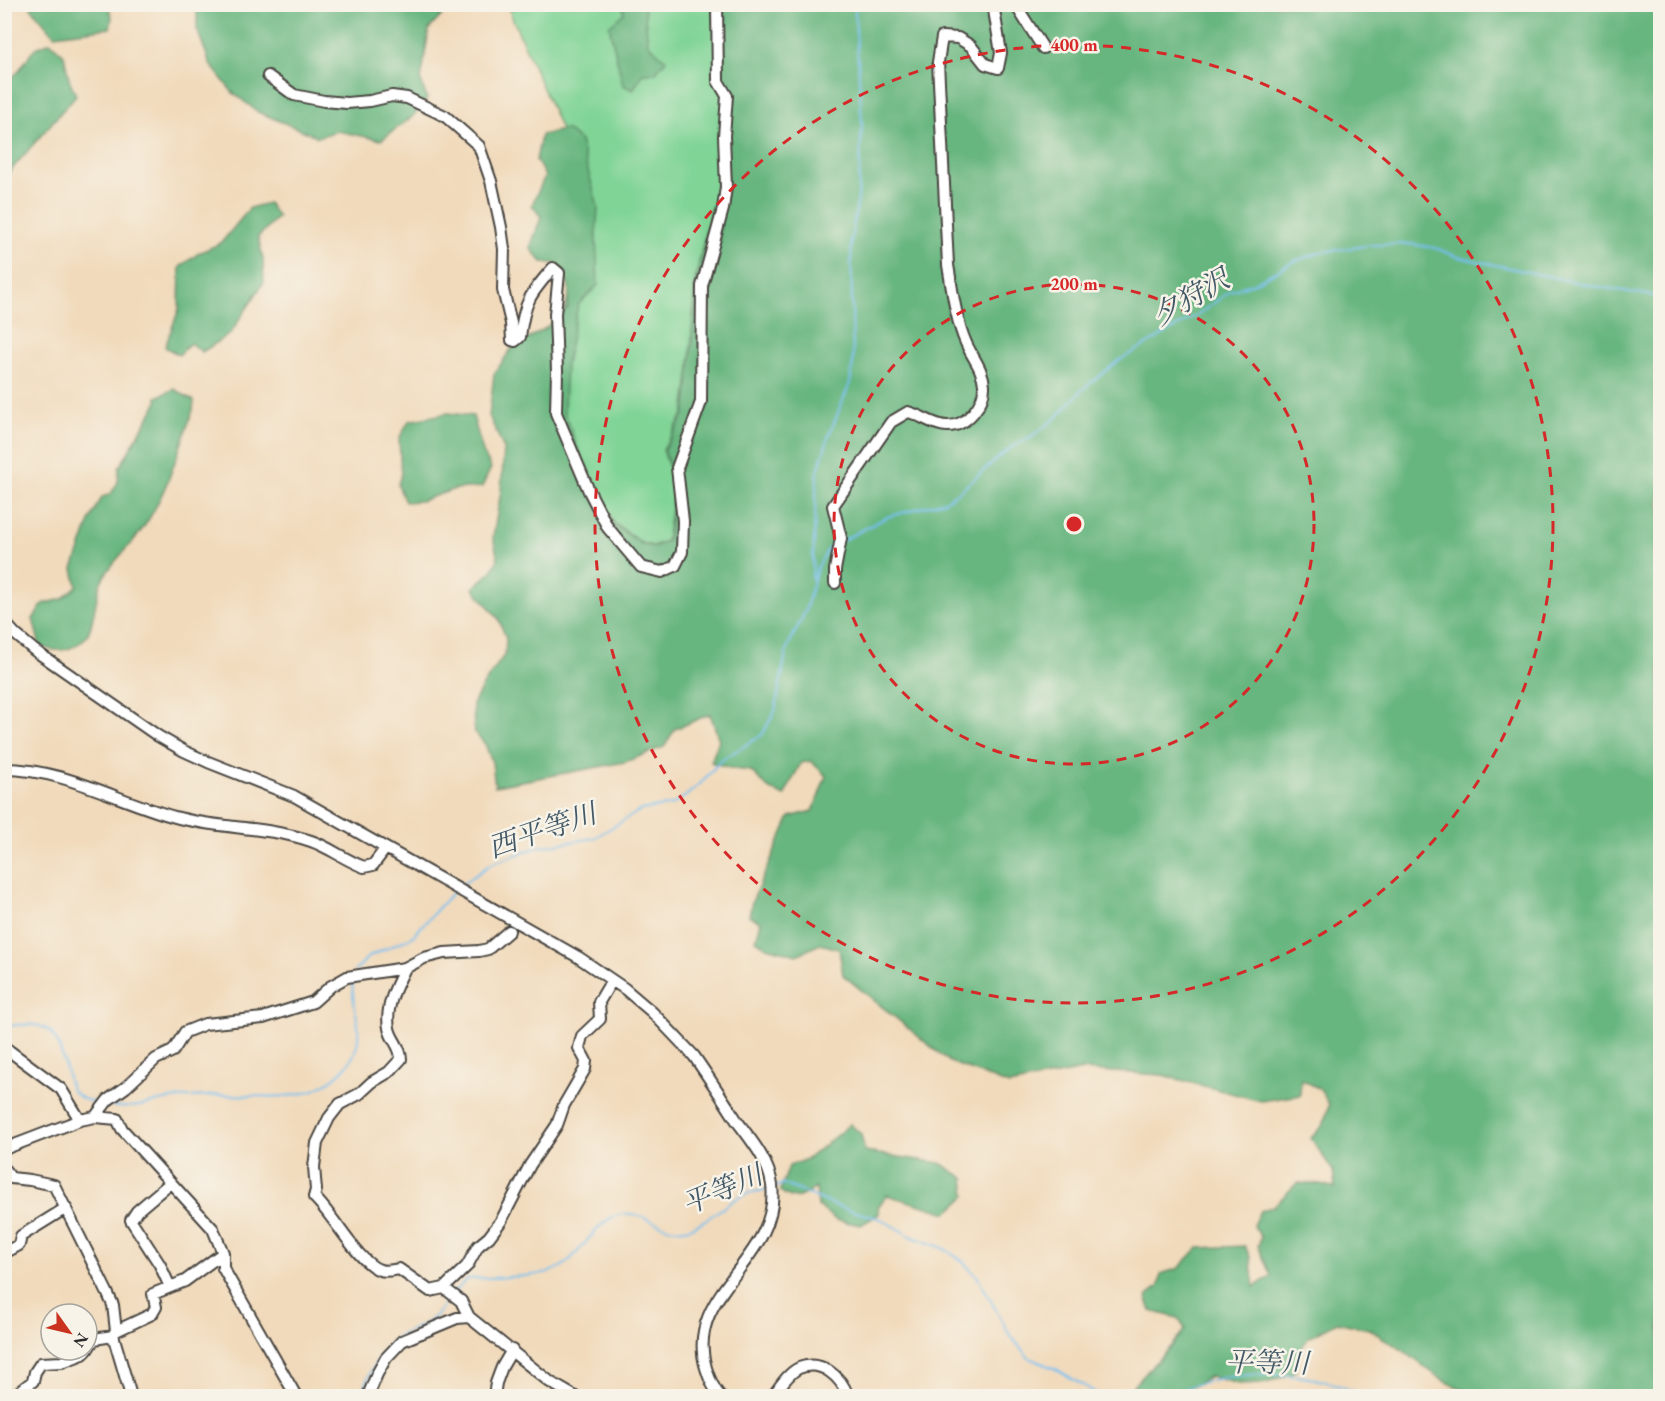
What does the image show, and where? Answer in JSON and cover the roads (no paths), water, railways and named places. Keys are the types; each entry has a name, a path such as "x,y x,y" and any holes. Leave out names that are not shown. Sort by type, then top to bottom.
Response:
{"street":[{"path":"268,76 294,95 315,99 347,103 392,96 407,98 445,116 479,146 491,181 501,226 504,249 502,290 511,322 512,340 515,341 520,337 523,309 533,292 553,268 559,273 555,314 556,413 589,491 608,528 640,567 662,572 675,566 682,552 682,520 677,468 701,402 702,286 723,208 726,187 724,136 727,96 718,81 717,4"},
{"path":"835,584 835,570 841,538 833,506 849,486 891,422 908,412 919,414 938,425 948,427 962,423 977,408 983,394 984,385 979,367 965,342 948,265 938,62 942,37 958,38 970,46 985,64 998,68 1001,53 993,4"},
{"path":"1015,4 1043,48"},
{"path":"4,622 34,650 158,736 200,758 294,796 578,957 612,980 652,1012 694,1056 762,1158 771,1182 773,1200 770,1218 754,1248 707,1317 702,1347 709,1376 720,1396"},
{"path":"4,769 38,772 68,780 177,818 271,832 311,841 364,867 373,866 385,849"},
{"path":"4,1149 98,1113 108,1100 126,1087 156,1059 173,1051 185,1032 205,1024 263,1018 313,1002 331,986 354,976 405,968 424,958 444,953 488,949 509,931"},
{"path":"405,968 391,1002 389,1029 401,1050 401,1059 389,1072 372,1082 360,1094 340,1104 329,1118 317,1143 314,1197 326,1208 360,1254 377,1269 382,1271 399,1269 430,1291 449,1292 461,1301 469,1317 550,1383 574,1396"},
{"path":"449,1292 478,1246 501,1221 530,1165 557,1125 564,1105 585,1069 586,1060 579,1048 582,1036 600,1019 599,1002 612,980"},
{"path":"4,1047 61,1089 80,1120"},
{"path":"98,1113 117,1119 122,1129 213,1229 224,1254 223,1268 296,1396"},
{"path":"4,1169 11,1178 54,1185 113,1305 115,1333 131,1396"},
{"path":"170,1183 132,1215 131,1220 160,1264 170,1287"},
{"path":"4,1253 20,1245 21,1236 66,1208"},
{"path":"99,1338 115,1333 152,1314 156,1306 153,1294 185,1281 224,1254"},
{"path":"371,1395 376,1374 386,1358 402,1341 457,1318 469,1317"},
{"path":"494,1396 502,1367 512,1350"},
{"path":"14,1396 33,1381 35,1372 41,1363 62,1362"},
{"path":"773,1396 790,1374 799,1368 809,1366 829,1370 838,1377 848,1396"}],"waterway":[{"path":"812,579 817,474 829,435 850,383 853,362 851,240 858,199 862,124 856,4"},
{"name":"夕狩沢","path":"843,540 887,517 945,501 1010,448 1032,436 1056,418 1082,390 1118,361 1199,314 1230,291 1254,283 1295,261 1322,252 1372,245 1411,244 1435,248 1458,257 1594,286 1660,297"},
{"name":"西平等川","path":"460,886 491,864 539,847 594,838 641,810 672,805 702,782 720,761 762,735 775,711 787,648 805,612 817,568 830,546 835,544"},
{"name":"西平等川","path":"355,971 368,957 412,937 453,892"},
{"name":"西平等川","path":"107,1105 132,1107 170,1099 221,1095 288,1096 311,1091 329,1082 345,1067 357,1046 358,1026 352,989 353,980"},
{"name":"西平等川","path":"4,1027 32,1025 49,1031 59,1047 72,1089 83,1099 102,1104"},
{"name":"平等川","path":"775,1187 783,1184 842,1208 881,1219 910,1236 943,1248 961,1260 977,1276 1010,1335 1029,1358 1058,1370 1101,1396"},
{"name":"平等川","path":"454,1292 467,1279 529,1276 561,1267 603,1224 618,1215 634,1215 675,1229 690,1228 742,1195 769,1189"},
{"name":"平等川","path":"362,1396 372,1370 387,1346 402,1334 432,1318 450,1296"},
{"name":"平等川","path":"1169,1396 1187,1388 1227,1377 1270,1374 1312,1378 1365,1396"}]}
